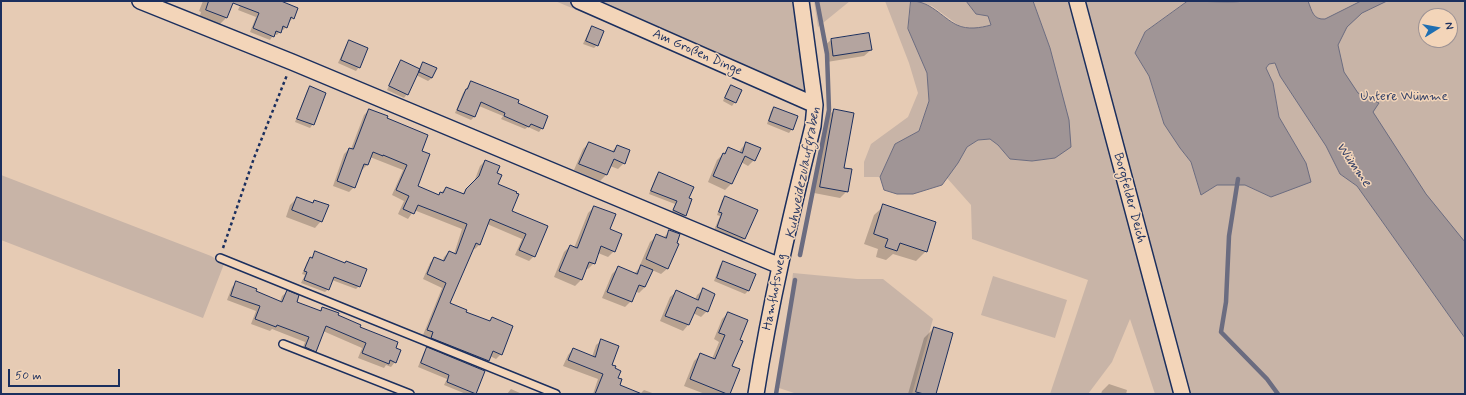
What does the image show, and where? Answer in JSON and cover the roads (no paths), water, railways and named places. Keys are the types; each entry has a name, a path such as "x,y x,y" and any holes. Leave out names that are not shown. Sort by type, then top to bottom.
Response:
{"street":[{"path":"140,1 292,62 780,266"},
{"name":"Am Großen Dinge","path":"579,1 815,105"},
{"name":"Hamfhofsweg","path":"756,394 780,266 813,126 815,105 801,1"},
{"name":"Borgfelder Deich","path":"1077,1 1182,394"}],"lane":[{"path":"220,258 556,394"},
{"path":"283,344 410,394"}],"water":[{"path":"911,1 930,6 957,25 965,28 974,28 991,25 988,16 976,14 966,1 1033,1 1050,48 1069,120 1071,147 1055,158 1032,161 1010,159 998,145 990,139 978,140 967,147 958,163 942,185 913,194 897,194 884,190 880,177 895,144 919,131 929,101 927,73 908,29"},
{"name":"Wümme","path":"1188,1 1308,1 1315,16 1325,19 1361,1 1387,1 1362,13 1347,27 1338,45 1344,72 1358,93 1379,103 1373,112 1426,194 1465,242 1465,338 1357,186 1340,174 1326,146 1280,76 1275,63 1269,64 1266,68 1273,83 1279,117 1306,163 1311,182 1271,197 1245,185 1217,185 1201,195 1191,162 1164,124 1149,76 1135,53 1145,32"}],"waterway":[{"name":"Kuhweidezulaufgraben","path":"800,255 829,110 827,54 817,1"},
{"path":"1238,179 1229,236 1226,302 1221,332 1267,379 1278,394"},
{"name":"Kuhweidezulaufgraben","path":"776,394 795,280"}],"park label":[{"name":"Untere Wümme","path":"1404,97"}]}
